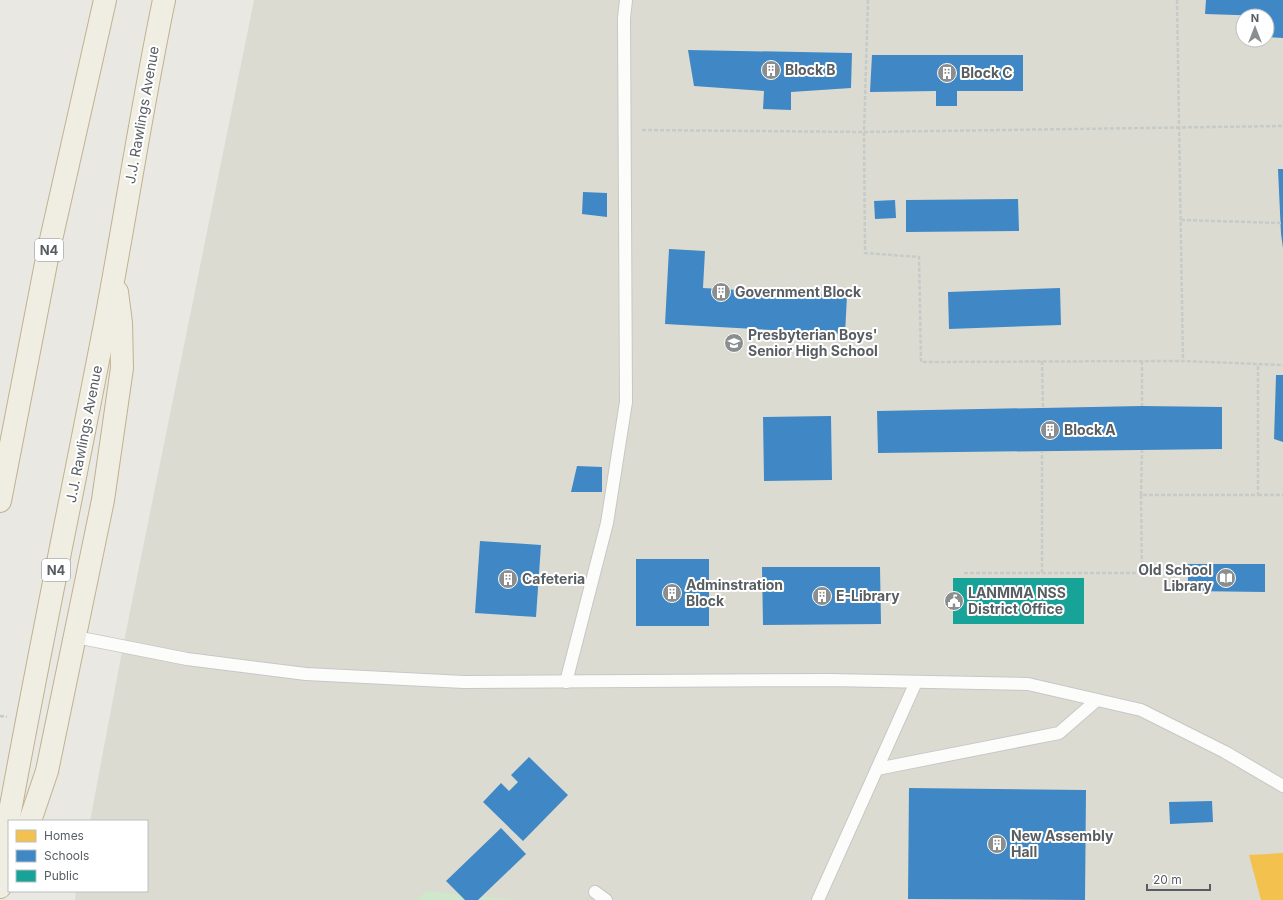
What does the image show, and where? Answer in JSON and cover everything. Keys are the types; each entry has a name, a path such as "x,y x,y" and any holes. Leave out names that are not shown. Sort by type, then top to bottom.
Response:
{"highway":[{"name":"N4","path":"0,501 48,253 104,0"},
{"name":"J.J. Rawlings Avenue","path":"8,820 26,720 115,273 146,85 164,0"},
{"path":"30,820 47,771 76,637 103,500 122,368 121,323 115,273"},
{"name":"J.J. Rawlings Avenue","path":"0,867 8,822"},
{"path":"0,887 8,871"}],"lane":[{"path":"566,682 607,523 626,402 624,18 626,0"},
{"path":"76,637 187,659 306,674 464,682 916,682 1028,684 1141,710 1225,752 1283,786"},
{"path":"818,900 916,682"},
{"path":"877,769 1059,733 1097,700"},
{"path":"595,892 606,900"}],"path":[{"path":"868,0 864,132 865,252 920,257 920,362 1183,361 1283,365"},
{"path":"1177,0 1183,361"},
{"path":"625,130 864,132 1283,126"},
{"path":"1181,220 1281,223"},
{"path":"1042,361 1043,409"},
{"path":"1142,361 1142,406"},
{"path":"1258,364 1258,495"},
{"path":"964,573 1142,573 1142,450"},
{"path":"1042,451 1042,573"},
{"path":"1141,495 1283,495"}],"shaded area":[{"name":"Presbyterian Boys' Senior High School","path":"254,0 1283,0 1283,900 75,900 76,892 148,892 148,820 90,820 123,646"}],"green space":[{"path":"428,891 518,900 415,900"}],"building: Homes":[{"path":"1283,853 1283,900 1261,900 1249,855"}],"building: Schools":[{"path":"1206,0 1283,0 1283,38 1275,38 1275,8 1235,8 1235,15 1205,14"},
{"name":"Block B","path":"688,50 852,53 851,88 791,92 791,110 763,109 764,91 694,86"},
{"name":"Block C","path":"872,55 1023,55 1023,91 957,91 957,106 936,106 936,91 870,92"},
{"path":"1278,169 1283,169 1283,248 1281,234"},
{"path":"583,192 607,193 607,217 582,214"},
{"path":"1018,199 1019,231 906,232 906,200"},
{"path":"895,200 896,218 875,219 874,201"},
{"name":"Government Block","path":"669,249 705,251 703,288 847,296 845,334 665,324"},
{"path":"1060,288 1061,325 949,329 948,292"},
{"path":"1276,375 1283,375 1283,442 1274,439"},
{"name":"Block A","path":"1142,406 1222,407 1222,449 878,453 877,411"},
{"path":"831,416 832,480 764,481 763,417"},
{"path":"577,466 602,467 602,492 571,492"},
{"name":"Cafeteria","path":"480,541 541,545 536,617 475,613"},
{"name":"Adminstration Block","path":"636,559 709,559 709,626 636,626"},
{"name":"Old School Library","path":"1188,564 1265,564 1265,592 1188,591"},
{"name":"E-Library","path":"762,567 880,567 881,624 763,625"},
{"path":"529,757 568,795 523,841 483,802 501,783 509,791 518,782 511,775"},
{"name":"New Assembly Hall","path":"909,788 1086,790 1085,900 908,899"},
{"path":"1212,801 1213,822 1170,824 1169,802"},
{"path":"501,828 526,854 478,900 465,900 446,881"}],"building: Public":[{"path":"953,578 1084,578 1084,624 953,624"}],"place":[{"name":"Block B","path":"771,70"},
{"name":"Block C","path":"947,73"},
{"name":"Government Block","path":"721,292"},
{"name":"Presbyterian Boys' Senior High School","path":"734,343"},
{"name":"Block A","path":"1050,430"},
{"name":"Old School Library","path":"1226,578"},
{"name":"Cafeteria","path":"508,579"},
{"name":"Adminstration Block","path":"672,593"},
{"name":"E-Library","path":"822,596"},
{"name":"LANMMA NSS District Office","path":"954,601"},
{"name":"New Assembly Hall","path":"997,844"}]}
